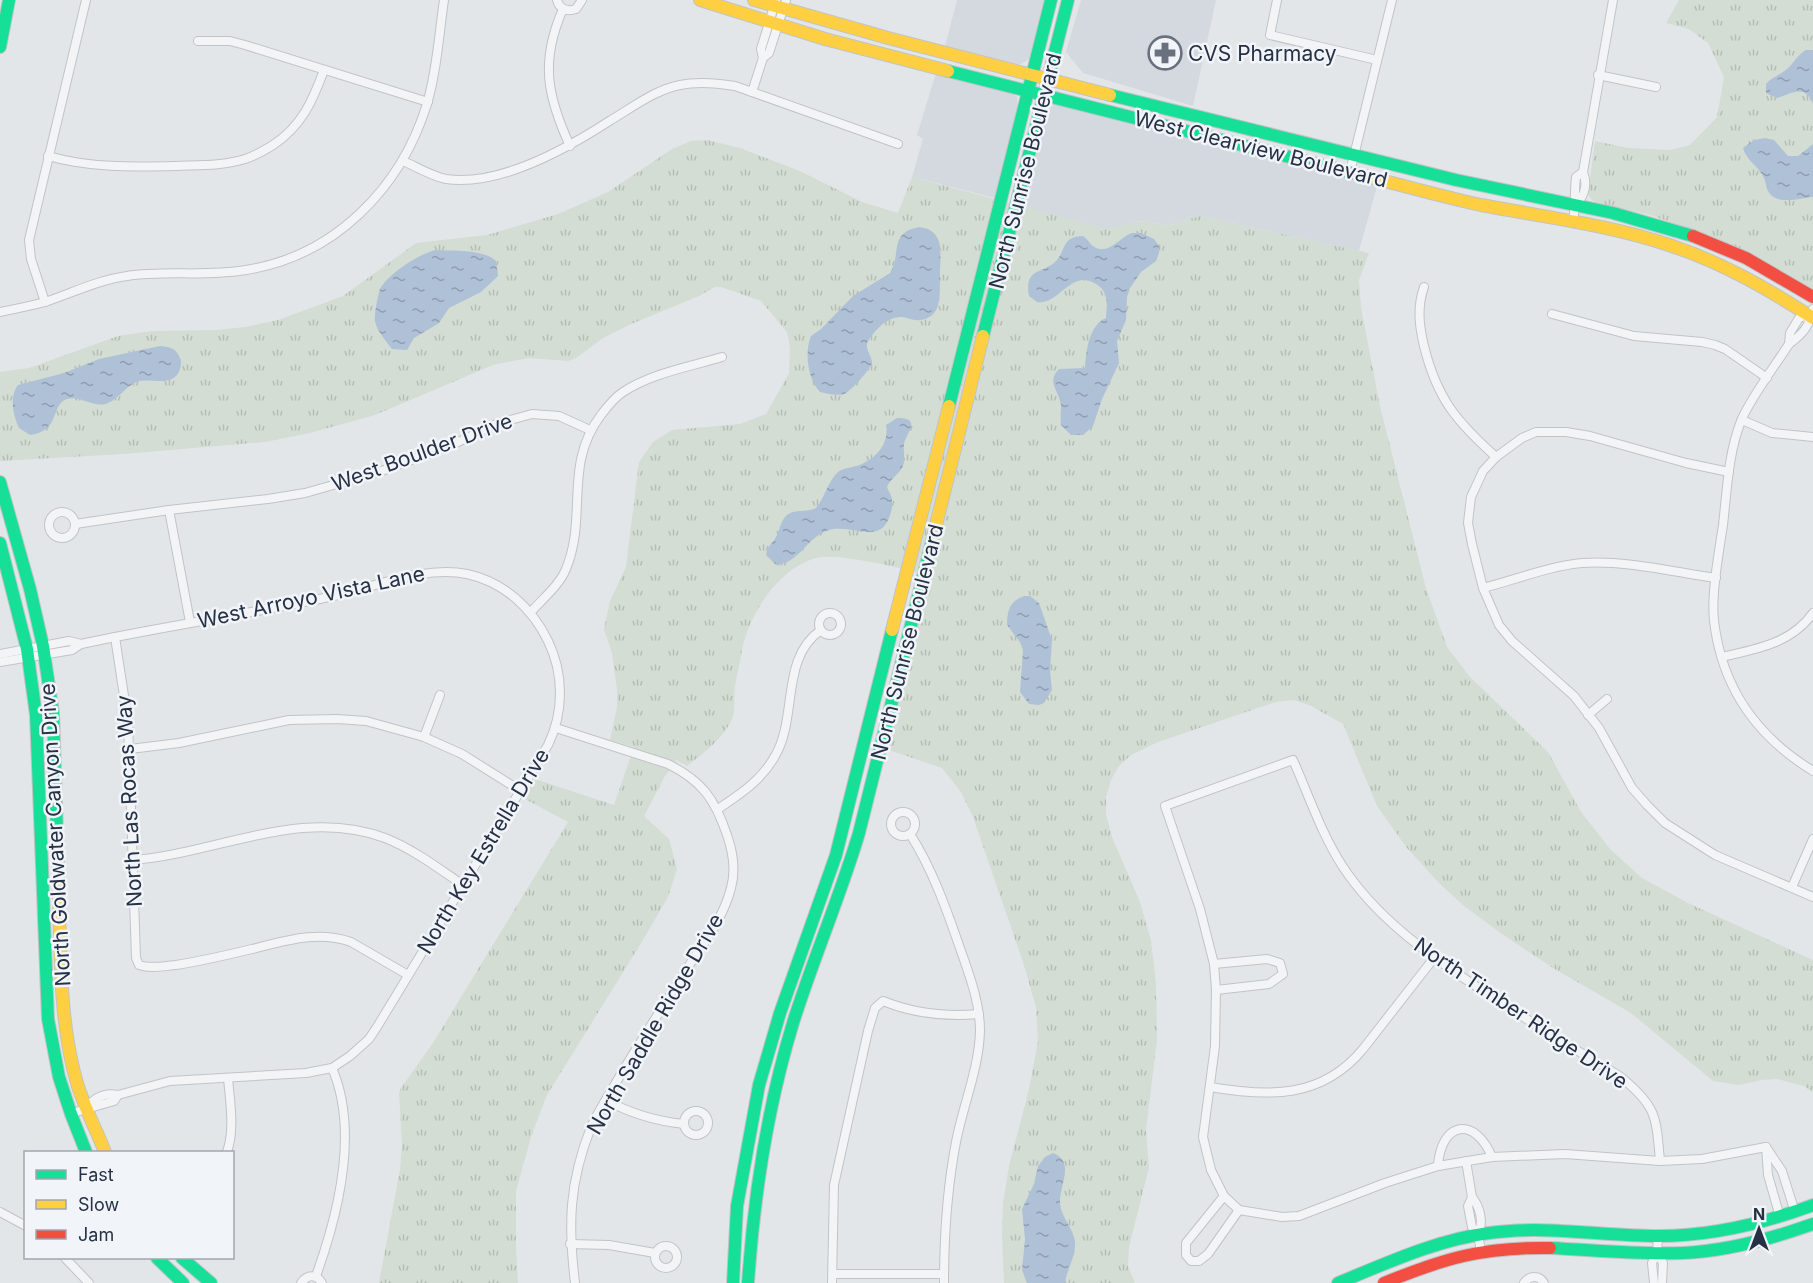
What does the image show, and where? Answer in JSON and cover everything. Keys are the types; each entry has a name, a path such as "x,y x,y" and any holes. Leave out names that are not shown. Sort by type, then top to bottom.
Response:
{"street":[{"path":"0,46 9,0"},
{"path":"45,302 31,259 28,240 86,0"},
{"path":"0,312 45,302 105,280 128,276 204,275 247,270 280,262 343,229 372,202 404,161 417,132 428,102 444,0"},
{"path":"557,0 563,9"},
{"path":"563,9 576,9 582,0"},
{"name":"West Clearview Boulevard","path":"700,0 865,50 1043,96 1478,204 1608,228 1673,246 1726,267 1812,314"},
{"name":"West Clearview Boulevard","path":"754,0 780,4 877,37 1031,76 1479,186 1611,212 1677,230 1729,250 1779,274 1813,297"},
{"name":"North Sunrise Boulevard","path":"1008,204 1004,184 1051,0"},
{"name":"North Sunrise Boulevard","path":"732,1283 738,1206 746,1148 759,1085 780,1013 836,855 1008,204 1043,96 1068,0"},
{"path":"1277,0 1270,35 1377,60"},
{"path":"1350,172 1392,0"},
{"path":"1573,221 1576,205 1574,194 1576,177 1583,172 1598,75 1613,0"},
{"path":"752,92 763,58 769,53 773,24 780,4"},
{"path":"563,9 550,49 550,93 559,122 570,146"},
{"path":"198,41 230,41 428,102"},
{"path":"48,156 95,166 155,167 214,165 247,159 274,144 296,125 310,106 324,70"},
{"path":"1598,75 1656,87"},
{"path":"404,161 445,178 482,178 539,160 570,146 646,98 679,85 717,83 752,92 898,144"},
{"name":"North Sunrise Boulevard","path":"748,1283 753,1213 763,1151 784,1053 852,860 1004,251 1000,236"},
{"path":"1424,287 1419,312 1429,367 1439,392 1468,432 1496,457"},
{"path":"1552,314 1634,336 1715,345 1725,349 1767,378"},
{"path":"1812,314 1808,324 1798,338 1789,344 1767,378 1742,420 1735,441 1716,578 1714,619 1732,689 1748,714 1788,756 1813,771"},
{"path":"531,612 565,572 576,526 578,468 590,430 606,408 621,393 647,379 722,357"},
{"name":"West Boulder Drive","path":"75,524 169,510 268,499 338,485 416,459 496,424 532,414 559,416 590,430"},
{"path":"1742,420 1772,433 1813,437"},
{"path":"1729,472 1566,432 1536,432 1522,438 1496,457 1483,471 1471,497 1470,533 1483,588 1499,625 1512,641 1574,696 1599,728 1632,788 1665,823 1715,855 1813,897"},
{"name":"North Goldwater Canyon Drive","path":"0,482 30,589 44,650 53,713 63,1001 72,1059 86,1108 105,1151"},
{"path":"169,510 190,622"},
{"name":"North Goldwater Canyon Drive","path":"0,543 27,653 36,715 46,998 53,1056 69,1114 86,1151"},
{"path":"1483,588 1580,563 1604,563 1716,578"},
{"name":"West Arroyo Vista Lane","path":"0,654 72,650 81,644 328,597 431,572 468,575 487,581 502,588 531,612"},
{"name":"North Key Estrella Drive","path":"332,1068 369,1039 521,791 556,728 561,694 556,658 531,612"},
{"path":"1722,657 1759,649 1778,642 1794,634 1813,613"},
{"path":"718,809 755,784 775,756 787,726 794,673 800,652 810,637 821,630"},
{"name":"North Las Rocas Way","path":"115,637 125,693 130,749 136,957 139,965 148,968 194,962 319,935 351,942 408,975"},
{"name":"West Arroyo Vista Lane","path":"0,662 27,653"},
{"path":"424,737 440,695"},
{"path":"1588,715 1607,699"},
{"path":"130,749 179,743 272,723 311,719 366,721 424,737 462,754 521,791"},
{"name":"North Saddle Ridge Drive","path":"556,728 668,764 683,772 699,786 718,809 731,847 734,866 731,888 718,920 631,1058 592,1125 580,1157 573,1188 570,1244 574,1283"},
{"name":"North Timber Ridge Drive","path":"1214,964 1200,909 1166,806 1293,760 1343,868 1371,902 1411,941 1434,958 1496,1000 1621,1077 1637,1090 1654,1114 1660,1161"},
{"path":"132,860 162,858 284,829 313,826 361,830 386,838 419,855 463,885"},
{"path":"910,834 930,871 952,926 975,991 979,1014 980,1032 975,1071 956,1140 947,1198 944,1278 832,1278 834,1185 875,1008 883,1001 917,1012 948,1016 979,1014"},
{"path":"1792,887 1813,839"},
{"path":"1210,1087 1243,1092 1275,1093 1317,1085 1338,1073 1353,1062 1434,958"},
{"path":"1216,990 1269,984 1283,974 1280,963 1267,959 1214,964 1215,1046 1203,1137 1211,1170 1224,1196 1239,1210 1274,1216 1299,1216 1385,1183 1438,1167 1492,1156 1564,1154 1634,1161 1660,1161 1702,1159 1766,1147"},
{"path":"69,1114 86,1108 93,1099 110,1093 118,1095 170,1081 306,1073 332,1068 342,1102 345,1139 342,1171 319,1280 305,1277 301,1283"},
{"path":"227,1151 231,1126 228,1078"},
{"path":"606,1100 624,1110 655,1120 684,1124"},
{"path":"1438,1167 1439,1150 1443,1141 1449,1133 1462,1130 1475,1132 1485,1141 1492,1156"},
{"path":"1766,1147 1782,1171 1795,1212"},
{"path":"1766,1147 1768,1175 1780,1217"},
{"path":"1466,1161 1472,1197 1478,1205 1482,1227 1478,1234 1481,1252"},
{"path":"1224,1196 1186,1243 1186,1255 1191,1261 1199,1261 1208,1254 1239,1210"},
{"path":"1338,1283 1411,1254 1478,1234 1533,1230 1658,1237 1718,1232 1780,1217 1813,1205"},
{"path":"0,1212 24,1225"},
{"path":"1384,1283 1434,1263 1481,1252 1554,1247 1683,1253 1721,1249 1773,1237 1813,1224"},
{"path":"1654,1283 1653,1263 1657,1253 1658,1237"},
{"path":"570,1244 609,1245 655,1253"},
{"path":"1657,1253 1663,1263 1662,1283"},
{"path":"67,1259 89,1283"},
{"path":"159,1259 183,1283"},
{"path":"184,1259 210,1283"},
{"path":"1524,1283 1535,1277 1542,1279 1544,1283"}],"shaded area":[{"path":"957,0 1046,0 1029,59 1021,64 1012,64 945,46"},
{"path":"1081,0 1216,0 1193,106 1083,73 1066,52"},
{"path":"936,73 1014,94 1017,97 1018,107 995,198 912,177 923,139 917,135"},
{"path":"1055,104 1378,183 1359,251 1200,216 1169,225 1139,221 1107,230 1019,207 1045,111"}],"green space":[{"path":"1679,0 1813,0 1813,290 1699,232 1650,215 1597,203 1588,194 1595,141 1628,148 1670,150 1690,145 1717,117 1724,77 1708,43 1689,29 1666,23"},
{"path":"707,140 740,148 800,171 862,202 898,213 912,177 1107,229 1139,221 1169,225 1200,216 1369,253 1359,280 1361,308 1380,406 1425,585 1447,647 1470,677 1548,752 1581,812 1611,850 1642,878 1688,903 1813,960 1813,1092 1804,1086 1777,1079 1739,1085 1713,1081 1631,1013 1553,968 1502,934 1464,906 1407,848 1377,806 1343,724 1311,706 1294,700 1276,702 1158,742 1131,755 1119,766 1111,780 1106,797 1106,814 1112,837 1140,902 1151,941 1156,983 1157,1040 1146,1130 1149,1167 1129,1247 1128,1266 1135,1283 1004,1283 1003,1203 1009,1166 1029,1089 1038,1041 1036,1007 1023,962 973,817 961,792 942,768 886,749 928,575 855,559 816,558 802,563 778,582 751,622 742,650 735,686 733,715 725,731 687,766 676,760 644,816 669,839 677,869 668,897 547,1095 531,1137 516,1191 518,1283 379,1283 400,1169 402,1145 399,1093 401,1088 433,1043 568,822 523,798 535,779 614,805 634,747 610,740 617,707 617,690 612,653 604,629 610,601 626,567 639,462 653,442 672,430 740,424 766,414 789,373 790,348 787,332 761,301 715,287 603,338 576,358 568,361 528,358 493,365 375,415 310,433 265,442 123,454 0,461 0,372 29,368 118,336 152,331 216,330 278,320 343,296 416,243 487,235 558,214 608,192 672,149 691,141"}],"water":[{"path":"1806,50 1813,50 1813,104 1810,98 1802,92 1777,98 1766,93 1766,84 1787,69"},
{"path":"1765,138 1774,140 1788,156 1798,156 1813,144 1813,197 1785,200 1770,194 1763,176 1743,148 1754,140"},
{"path":"919,227 934,233 939,243 940,296 937,309 928,318 913,320 896,317 886,322 877,329 867,343 872,362 855,385 841,395 820,392 808,366 811,336 821,329 853,296 890,273 899,239 909,230"},
{"path":"1132,233 1141,233 1154,239 1159,246 1159,253 1156,261 1141,272 1130,288 1127,297 1126,320 1117,341 1119,363 1102,399 1093,426 1083,435 1071,435 1061,425 1061,405 1054,387 1054,378 1059,369 1085,368 1092,332 1100,321 1106,318 1105,294 1096,284 1087,280 1079,280 1052,298 1037,302 1029,296 1029,280 1036,272 1056,261 1065,244 1071,239 1083,236 1093,246 1103,249"},
{"path":"436,250 484,254 496,261 498,276 481,292 449,308 439,323 414,338 407,350 392,349 375,321 380,289 405,265"},
{"path":"160,346 173,349 180,358 180,369 173,378 162,381 139,381 130,385 112,401 103,404 67,399 58,407 51,423 40,433 30,435 19,428 13,406 18,385 64,373 99,359"},
{"path":"897,418 909,421 911,427 904,444 903,465 887,487 892,505 890,516 884,526 878,531 870,532 844,529 826,531 813,539 791,560 776,565 766,555 784,518 789,513 816,508 838,472 863,464 879,451 886,439 886,425"},
{"path":"1024,596 1030,596 1039,603 1052,640 1050,671 1052,690 1044,703 1039,705 1029,704 1020,692 1023,650 1007,625 1010,607"},
{"path":"1053,1153 1064,1162 1065,1175 1060,1203 1074,1236 1074,1251 1065,1283 1027,1283 1022,1270 1025,1239 1022,1209 1034,1184 1038,1166 1045,1157"}],"traffic: fast":[{"path":"0,47 9,0"},
{"path":"949,406 1051,0"},
{"path":"983,336 1068,0"},
{"path":"948,71 1357,174"},
{"path":"1110,95 1456,180 1613,213 1693,236"},
{"path":"0,482 30,589 43,646 53,713 58,862"},
{"path":"748,1283 758,1184 776,1087 793,1023 859,833 933,537"},
{"path":"0,543 27,649 36,715 48,1019 59,1077 86,1151"},
{"path":"733,1283 737,1206 759,1085 780,1013 836,855 892,630"},
{"path":"1338,1283 1393,1260 1469,1236 1531,1230 1637,1236 1698,1234 1737,1228 1813,1205"},
{"path":"1550,1248 1649,1253 1700,1252 1749,1243 1813,1224"},
{"path":"158,1259 183,1283"},
{"path":"183,1259 211,1283"}],"traffic: slow":[{"path":"700,0 825,39 948,71"},
{"path":"754,0 888,38 1110,95"},
{"path":"1357,174 1481,205 1601,227 1672,246 1709,260 1745,278 1813,318"},
{"path":"933,537 983,336"},
{"path":"892,630 949,406"},
{"path":"58,862 61,974 66,1030 80,1092 105,1151"}],"traffic: jam":[{"path":"1693,236 1746,258 1813,297"},
{"path":"1384,1283 1426,1267 1465,1256 1504,1250 1550,1248"}],"place":[{"name":"CVS Pharmacy","path":"1165,53"}]}
